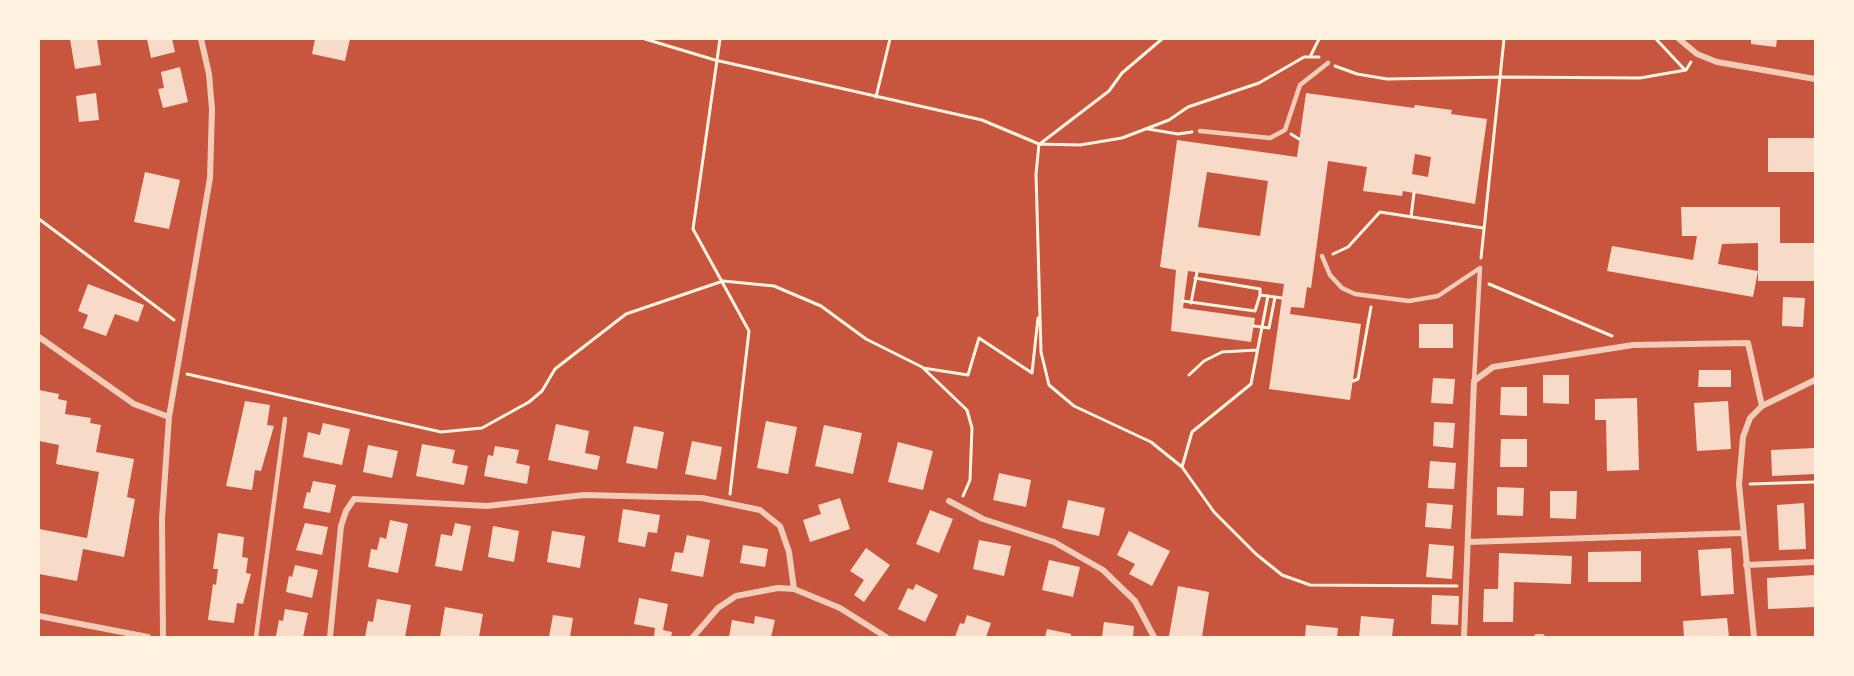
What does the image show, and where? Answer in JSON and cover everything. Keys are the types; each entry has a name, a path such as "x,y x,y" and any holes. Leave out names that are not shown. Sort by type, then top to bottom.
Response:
{"street":[{"path":"163,637 162,519 169,417 175,371 210,178 212,109 209,74 201,39"},
{"path":"1679,39 1697,54 1717,62 1815,79"},
{"path":"39,337 134,404 169,417"},
{"path":"1464,637 1474,381 1493,367 1633,345 1748,343 1762,406"},
{"path":"1754,637 1739,484 1743,437 1750,418 1762,406 1815,380"},
{"path":"330,637 341,526 346,511 354,499 487,506 584,495 702,498 760,510 780,526 789,552 794,589"},
{"path":"949,501 983,519 1054,542 1102,570 1135,601 1154,637"},
{"path":"1468,542 1742,533"},
{"path":"1746,565 1815,562"},
{"path":"693,637 718,608 736,596 778,588 794,589 840,608 886,637"},
{"path":"39,616 148,637"},
{"path":"1537,637 1542,637"}],"lane":[{"path":"1200,131 1270,138 1285,130 1300,85 1328,63"},
{"path":"1322,256 1330,275 1342,288 1355,294 1409,301 1438,296 1480,268"},
{"path":"1474,381 1480,268"},
{"path":"256,637 285,419"}],"path":[{"path":"645,39 715,60 982,120 1039,144 1080,145 1122,138 1148,129 1188,107 1259,84 1296,61 1311,55 1319,39"},
{"path":"720,39 715,60 693,229 749,331 729,504"},
{"path":"876,97 890,39"},
{"path":"1162,39 1122,73 1109,91 1039,144 1036,174 1039,304 1041,352 1049,385 1074,406 1151,442 1182,467 1214,512 1256,554 1282,575 1310,585 1465,586"},
{"path":"1480,268 1502,77 1504,39"},
{"path":"1656,39 1686,70"},
{"path":"1311,55 1357,74 1387,79 1640,78 1686,70 1697,54"},
{"path":"1148,129 1178,134 1200,131"},
{"path":"1412,217 1414,193"},
{"path":"1322,256 1348,247 1380,212 1484,228"},
{"path":"39,219 183,327"},
{"path":"1191,303 1197,272"},
{"path":"1184,301 1255,311 1260,289 1195,278"},
{"path":"1479,279 1633,345"},
{"path":"175,371 441,432 482,428 529,402 542,391 555,369 626,314 723,281 774,286 821,306 866,339 922,367 968,375 979,338 1032,373 1039,304"},
{"path":"1260,295 1282,298"},
{"path":"1182,467 1192,432 1251,384 1268,296"},
{"path":"1353,381 1358,379 1368,334 1372,296"},
{"path":"1254,326 1269,328 1275,297"},
{"path":"1190,375 1204,361 1222,352 1257,350"},
{"path":"922,367 967,410 972,429 970,480 958,506"},
{"path":"1739,484 1815,482"}],"building":[{"path":"70,39 97,39 101,65 75,69"},
{"path":"147,39 172,39 175,52 151,58"},
{"path":"315,39 350,39 345,61 312,54"},
{"path":"1751,39 1777,39 1776,47 1751,44"},
{"path":"180,67 188,102 163,108 158,89 164,88 161,72"},
{"path":"96,93 99,120 79,122 76,96"},
{"path":"1306,93 1414,108 1415,105 1452,110 1451,114 1487,119 1475,204 1403,191 1402,196 1363,191 1367,167 1328,161 1311,288 1307,287 1304,308 1291,307 1290,314 1361,324 1350,400 1269,389 1284,284 1188,271 1183,308 1255,318 1251,342 1171,331 1176,270 1160,267 1177,140 1297,157","holes":["1415,154 1431,157 1428,177 1412,174","1207,172 1268,181 1260,236 1198,227"]},
{"path":"1768,138 1815,138 1815,172 1768,172"},
{"path":"145,172 180,180 169,229 134,222"},
{"path":"1681,207 1780,207 1780,243 1815,243 1815,281 1758,281 1758,271 1753,297 1607,271 1612,246 1693,260 1697,236 1682,236","holes":["1758,243 1758,271 1718,264 1722,244"]},
{"path":"88,284 144,305 138,322 115,314 106,336 83,328 88,315 78,311"},
{"path":"1783,297 1805,298 1803,327 1782,326"},
{"path":"1419,324 1453,324 1453,348 1419,348"},
{"path":"1699,370 1731,370 1731,387 1698,387"},
{"path":"1543,375 1569,375 1569,404 1543,403"},
{"path":"1433,378 1455,379 1453,404 1431,403"},
{"path":"1501,387 1527,387 1527,416 1500,415"},
{"path":"39,390 59,394 58,399 67,401 65,414 91,418 90,423 101,425 96,452 134,459 127,497 135,499 124,557 83,549 77,581 39,574 39,529 87,538 99,472 56,464 59,445 39,441"},
{"path":"1637,398 1639,470 1607,471 1606,420 1595,420 1595,399"},
{"path":"245,401 270,405 267,425 274,426 261,471 255,470 252,490 226,486"},
{"path":"1728,401 1731,449 1697,451 1694,403"},
{"path":"766,421 797,427 788,474 757,468"},
{"path":"1434,422 1455,423 1453,448 1433,446"},
{"path":"323,423 350,429 342,465 303,457 308,432 320,435"},
{"path":"556,424 589,431 585,453 600,456 597,470 548,460"},
{"path":"824,425 862,433 853,474 815,466"},
{"path":"634,426 664,432 657,469 626,463"},
{"path":"1501,439 1527,439 1527,467 1500,467"},
{"path":"692,441 722,447 716,480 685,474"},
{"path":"898,442 933,451 923,490 888,482"},
{"path":"422,444 455,450 452,463 468,466 464,485 416,476"},
{"path":"368,445 398,451 392,478 363,472"},
{"path":"495,446 519,450 516,463 530,466 527,484 484,476 488,455 493,456"},
{"path":"1815,448 1815,474 1772,476 1771,450"},
{"path":"1430,461 1456,463 1454,489 1428,488"},
{"path":"999,473 1031,480 1026,507 993,500"},
{"path":"313,481 336,485 330,513 303,508 307,492 310,493"},
{"path":"1497,487 1524,488 1523,516 1497,515"},
{"path":"1550,491 1577,491 1576,519 1550,518"},
{"path":"840,498 850,529 810,542 803,520 821,514 818,505"},
{"path":"1068,500 1105,508 1099,536 1062,528"},
{"path":"1427,503 1453,505 1451,529 1425,527"},
{"path":"1804,503 1806,549 1779,550 1777,505"},
{"path":"623,509 660,515 657,533 648,532 645,547 618,542"},
{"path":"930,510 953,519 939,553 916,544"},
{"path":"390,520 408,524 398,573 368,567 371,549 377,550 380,537 386,539"},
{"path":"305,523 328,527 322,555 296,550"},
{"path":"455,523 471,526 462,571 435,566 441,534 452,536"},
{"path":"493,526 519,531 514,562 488,557"},
{"path":"552,531 585,536 580,568 547,562"},
{"path":"1129,531 1170,551 1152,586 1129,574 1135,564 1117,555"},
{"path":"218,533 244,537 242,557 248,558 246,573 251,574 243,604 237,603 234,623 208,620 213,584 216,585 218,569 213,569"},
{"path":"687,535 710,540 703,577 671,571 675,552 683,553"},
{"path":"979,540 1011,546 1004,576 973,569"},
{"path":"1429,544 1454,546 1452,579 1426,577"},
{"path":"743,545 768,549 765,567 740,563"},
{"path":"866,548 890,565 864,602 854,595 864,580 850,571"},
{"path":"1731,548 1734,594 1701,596 1698,550"},
{"path":"1641,551 1641,582 1588,582 1588,552"},
{"path":"1499,553 1572,556 1571,584 1514,582 1513,622 1483,622 1484,589 1498,589"},
{"path":"1049,560 1080,567 1073,597 1042,590"},
{"path":"295,565 318,570 312,598 286,592 289,576 292,577"},
{"path":"1815,575 1815,607 1768,609 1767,578"},
{"path":"916,584 938,595 925,622 898,609 908,588 913,590"},
{"path":"1178,586 1209,592 1202,637 1169,636"},
{"path":"1432,595 1459,596 1458,625 1431,624"},
{"path":"639,598 668,604 663,630 672,632 671,637 654,637 655,628 634,624"},
{"path":"377,599 411,605 405,637 365,637 368,621 373,622"},
{"path":"445,607 483,614 479,637 440,637"},
{"path":"285,609 308,613 303,637 276,636 279,620 283,621"},
{"path":"553,615 573,618 570,637 549,637"},
{"path":"967,615 991,623 986,637 955,637 960,623 964,624"},
{"path":"755,616 775,620 771,637 729,637 732,620 754,624"},
{"path":"1361,616 1394,619 1392,637 1359,637"},
{"path":"1727,618 1729,637 1684,637 1683,621"},
{"path":"1104,622 1134,626 1133,637 1102,637"},
{"path":"1306,625 1338,628 1337,637 1305,637"},
{"path":"1047,629 1071,634 1071,637 1045,637"}]}
